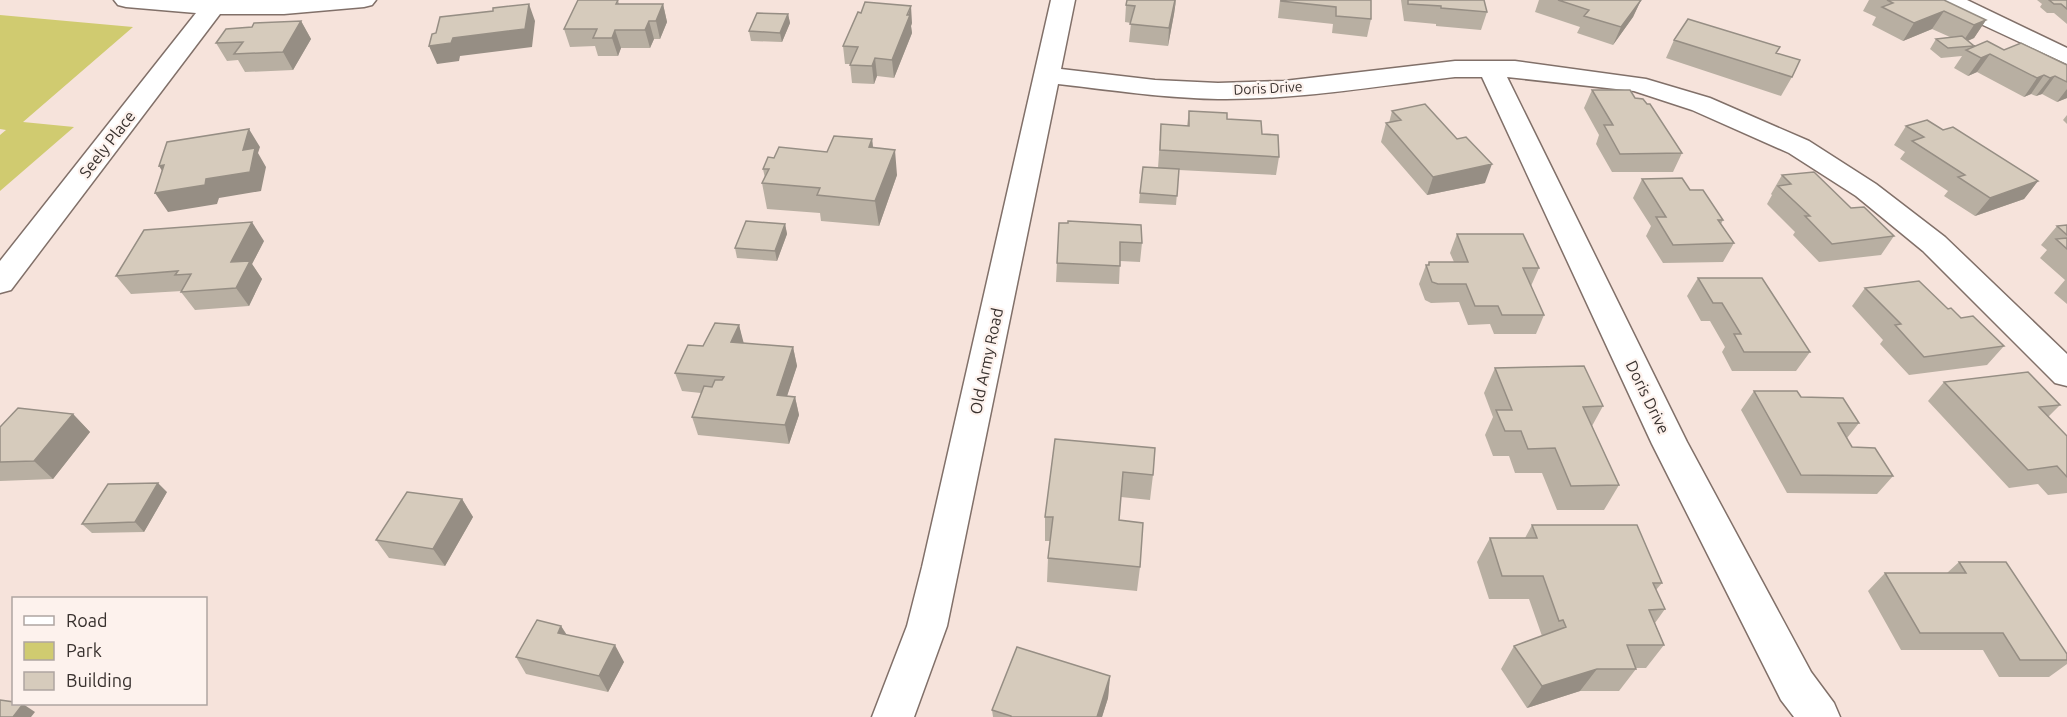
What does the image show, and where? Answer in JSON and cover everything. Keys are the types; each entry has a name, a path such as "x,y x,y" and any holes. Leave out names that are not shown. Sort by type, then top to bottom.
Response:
{"street":[{"path":"126,0 213,7 284,7 364,0"},
{"name":"Old Army Road","path":"893,717 927,626 941,567 1063,0"},
{"path":"1948,0 2067,57"},
{"name":"Seely Place","path":"0,282 213,7"},
{"name":"Doris Drive","path":"1046,75 1155,88 1218,91 1284,89 1455,69 1515,69 1637,84 1701,104 1799,147 1866,190 1934,244 2067,374"},
{"name":"Doris Drive","path":"1491,69 1670,444 1796,686 1819,717"}],"green space":[{"path":"0,15 133,27 23,122 74,127 0,191 0,135 6,130 0,129"}],"building":[{"path":"578,0 618,0 616,4 663,4 656,21 649,21 645,30 615,30 612,38 593,38 597,29 564,29"},
{"path":"1127,0 1175,0 1169,28 1130,24 1135,6 1126,5"},
{"path":"1281,0 1371,0 1371,19 1336,16 1336,7"},
{"path":"1408,0 1484,0 1487,12 1408,4"},
{"path":"1558,0 1641,0 1621,27 1584,16 1589,10"},
{"path":"1887,0 1944,0 1986,20 1974,25 1944,11 1914,23 1882,7 1893,3"},
{"path":"2049,0 2067,0 2067,9 2061,4 2054,4"},
{"path":"865,2 911,6 907,15 910,15 892,60 875,58 872,66 850,65 858,47 843,46"},
{"path":"529,4 525,29 453,38 451,43 429,46 432,34 436,33 440,17"},
{"path":"757,13 788,14 780,33 749,31"},
{"path":"1688,19 1780,47 1776,53 1800,60 1792,77 1674,40"},
{"path":"301,21 283,52 234,54 243,42 216,43 226,29 252,27 254,23"},
{"path":"1962,36 1974,46 1948,48 1936,39"},
{"path":"1987,41 2004,50 2021,43 2067,65 2067,82 2055,76 2050,78 2044,75 2037,78 1990,54 1981,58 1966,50"},
{"path":"1592,90 1630,90 1635,98 1643,99 1650,104 1682,153 1620,154 1604,125 1613,125"},
{"path":"1425,104 1457,139 1466,137 1492,164 1433,177 1386,123 1401,120 1392,111"},
{"path":"1189,111 1227,113 1227,119 1261,121 1262,134 1278,135 1279,157 1160,150 1161,124 1189,126"},
{"path":"1927,120 1943,130 1953,127 2038,181 1990,198 1958,177 1965,175 1912,141 1924,137 1906,126"},
{"path":"249,129 243,150 255,148 250,172 206,179 205,185 155,193 164,165 159,166 167,142"},
{"path":"834,136 872,139 869,147 895,150 875,201 817,195 820,188 762,183 769,169 763,169 768,157 774,158 779,147 827,152"},
{"path":"1143,167 1179,169 1177,196 1140,193"},
{"path":"1814,172 1851,208 1864,207 1894,236 1832,244 1805,216 1810,216 1778,186 1791,184 1782,175"},
{"path":"1682,178 1690,190 1703,190 1723,220 1718,220 1734,243 1673,245 1656,217 1666,217 1642,179"},
{"path":"746,221 785,224 775,251 735,248"},
{"path":"1068,221 1141,225 1142,243 1120,242 1120,266 1057,263 1059,223 1068,223"},
{"path":"252,222 231,262 250,261 236,288 181,292 191,274 175,275 178,271 116,276 144,230"},
{"path":"2067,225 2067,235 2057,226"},
{"path":"1457,234 1523,234 1539,268 1523,268 1544,315 1502,315 1498,306 1475,306 1466,284 1432,282 1426,265 1429,265 1429,262 1468,262"},
{"path":"2067,238 2067,249 2056,239"},
{"path":"1698,278 1762,278 1810,352 1744,352 1734,334 1741,334 1722,303 1713,303"},
{"path":"1919,281 1948,309 1951,308 1961,318 1973,316 2004,346 1924,357 1895,325 1901,324 1865,288"},
{"path":"715,323 739,325 731,342 793,347 777,395 795,397 785,425 692,417 704,386 712,387 715,380 722,380 724,377 675,373 688,345 703,346"},
{"path":"1584,366 1603,406 1583,407 1619,485 1571,486 1555,448 1528,449 1521,431 1505,431 1496,410 1512,410 1495,368"},
{"path":"2028,372 2060,405 2039,407 2067,436 2067,477 2057,466 2028,470 1944,382"},
{"path":"1754,391 1797,391 1801,397 1843,398 1859,423 1838,423 1852,447 1875,448 1893,476 1801,475"},
{"path":"18,408 73,414 34,461 0,462 0,427"},
{"path":"1055,439 1155,448 1153,475 1123,472 1119,520 1143,523 1140,567 1048,558 1053,517 1045,517"},
{"path":"158,483 135,522 82,524 108,484"},
{"path":"407,492 462,499 433,549 376,540"},
{"path":"1532,525 1637,525 1662,583 1653,583 1665,609 1649,610 1664,645 1627,645 1636,669 1597,669 1542,686 1514,646 1566,627 1563,620 1559,621 1543,576 1502,576 1490,538 1537,538"},
{"path":"1959,562 2006,562 2067,654 2067,660 2020,660 2003,633 1920,633 1885,573 1966,573"},
{"path":"537,620 561,626 558,633 615,645 599,676 516,657"},
{"path":"1017,647 1110,676 1097,717 1011,717 992,710"},
{"path":"0,700 12,702 12,705 22,705 13,717 0,717"}]}
